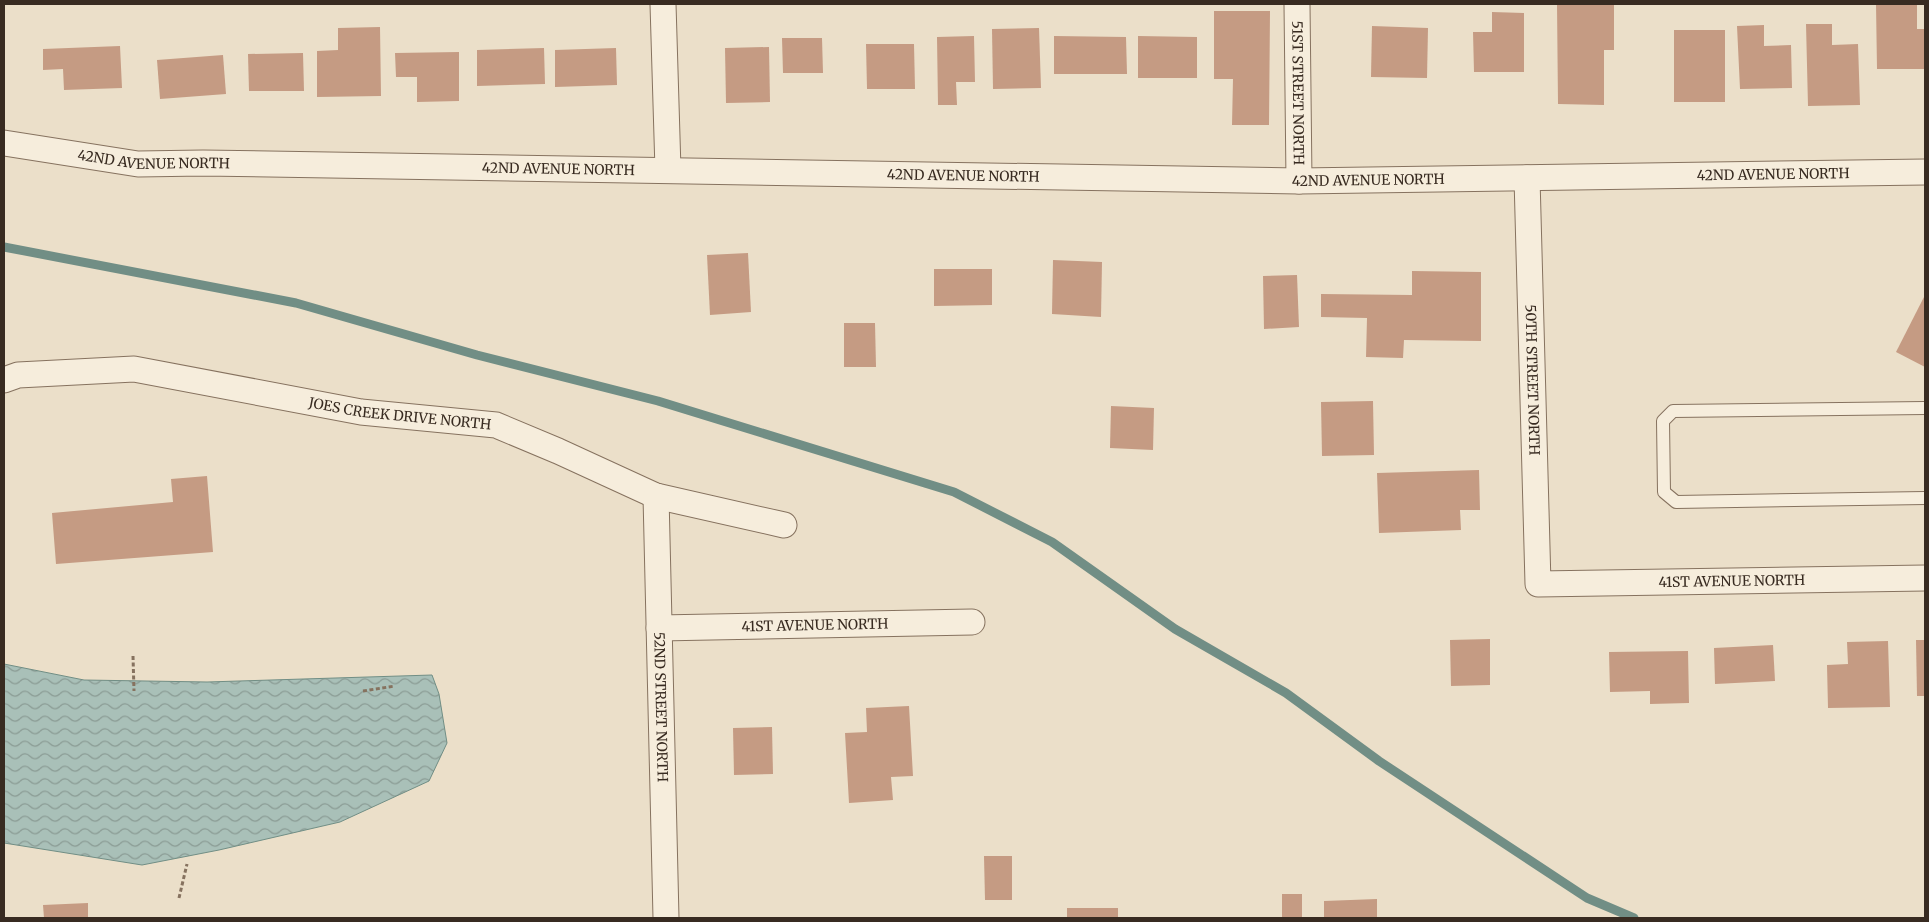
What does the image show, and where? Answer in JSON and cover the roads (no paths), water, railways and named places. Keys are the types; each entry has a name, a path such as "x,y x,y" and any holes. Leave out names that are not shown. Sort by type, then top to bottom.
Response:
{"street":[{"path":"663,4 668,170"},
{"name":"51ST STREET NORTH","path":"1297,4 1299,181"},
{"name":"42ND AVENUE NORTH","path":"4,143 138,164 203,163 1299,181 1925,172"},
{"name":"50TH STREET NORTH","path":"1527,178 1538,584"},
{"name":"JOES CREEK DRIVE NORTH","path":"4,380 18,375 134,369 361,412 496,425 656,496 784,525"},
{"name":"52ND STREET NORTH","path":"656,496 666,918"},
{"name":"41ST AVENUE NORTH","path":"1538,584 1925,578"},
{"name":"41ST AVENUE NORTH","path":"659,628 972,622"}],"lane":[{"path":"1925,408 1673,411 1662,421 1664,492 1676,502 1925,498"}],"water":[{"path":"4,664 84,680 207,682 432,675 439,694 447,743 429,781 340,822 219,850 142,865 4,843"}],"waterway":[{"path":"4,247 296,303 477,355 658,401 954,492 1052,542 1175,629 1286,693 1379,761 1587,898 1634,918"}]}
